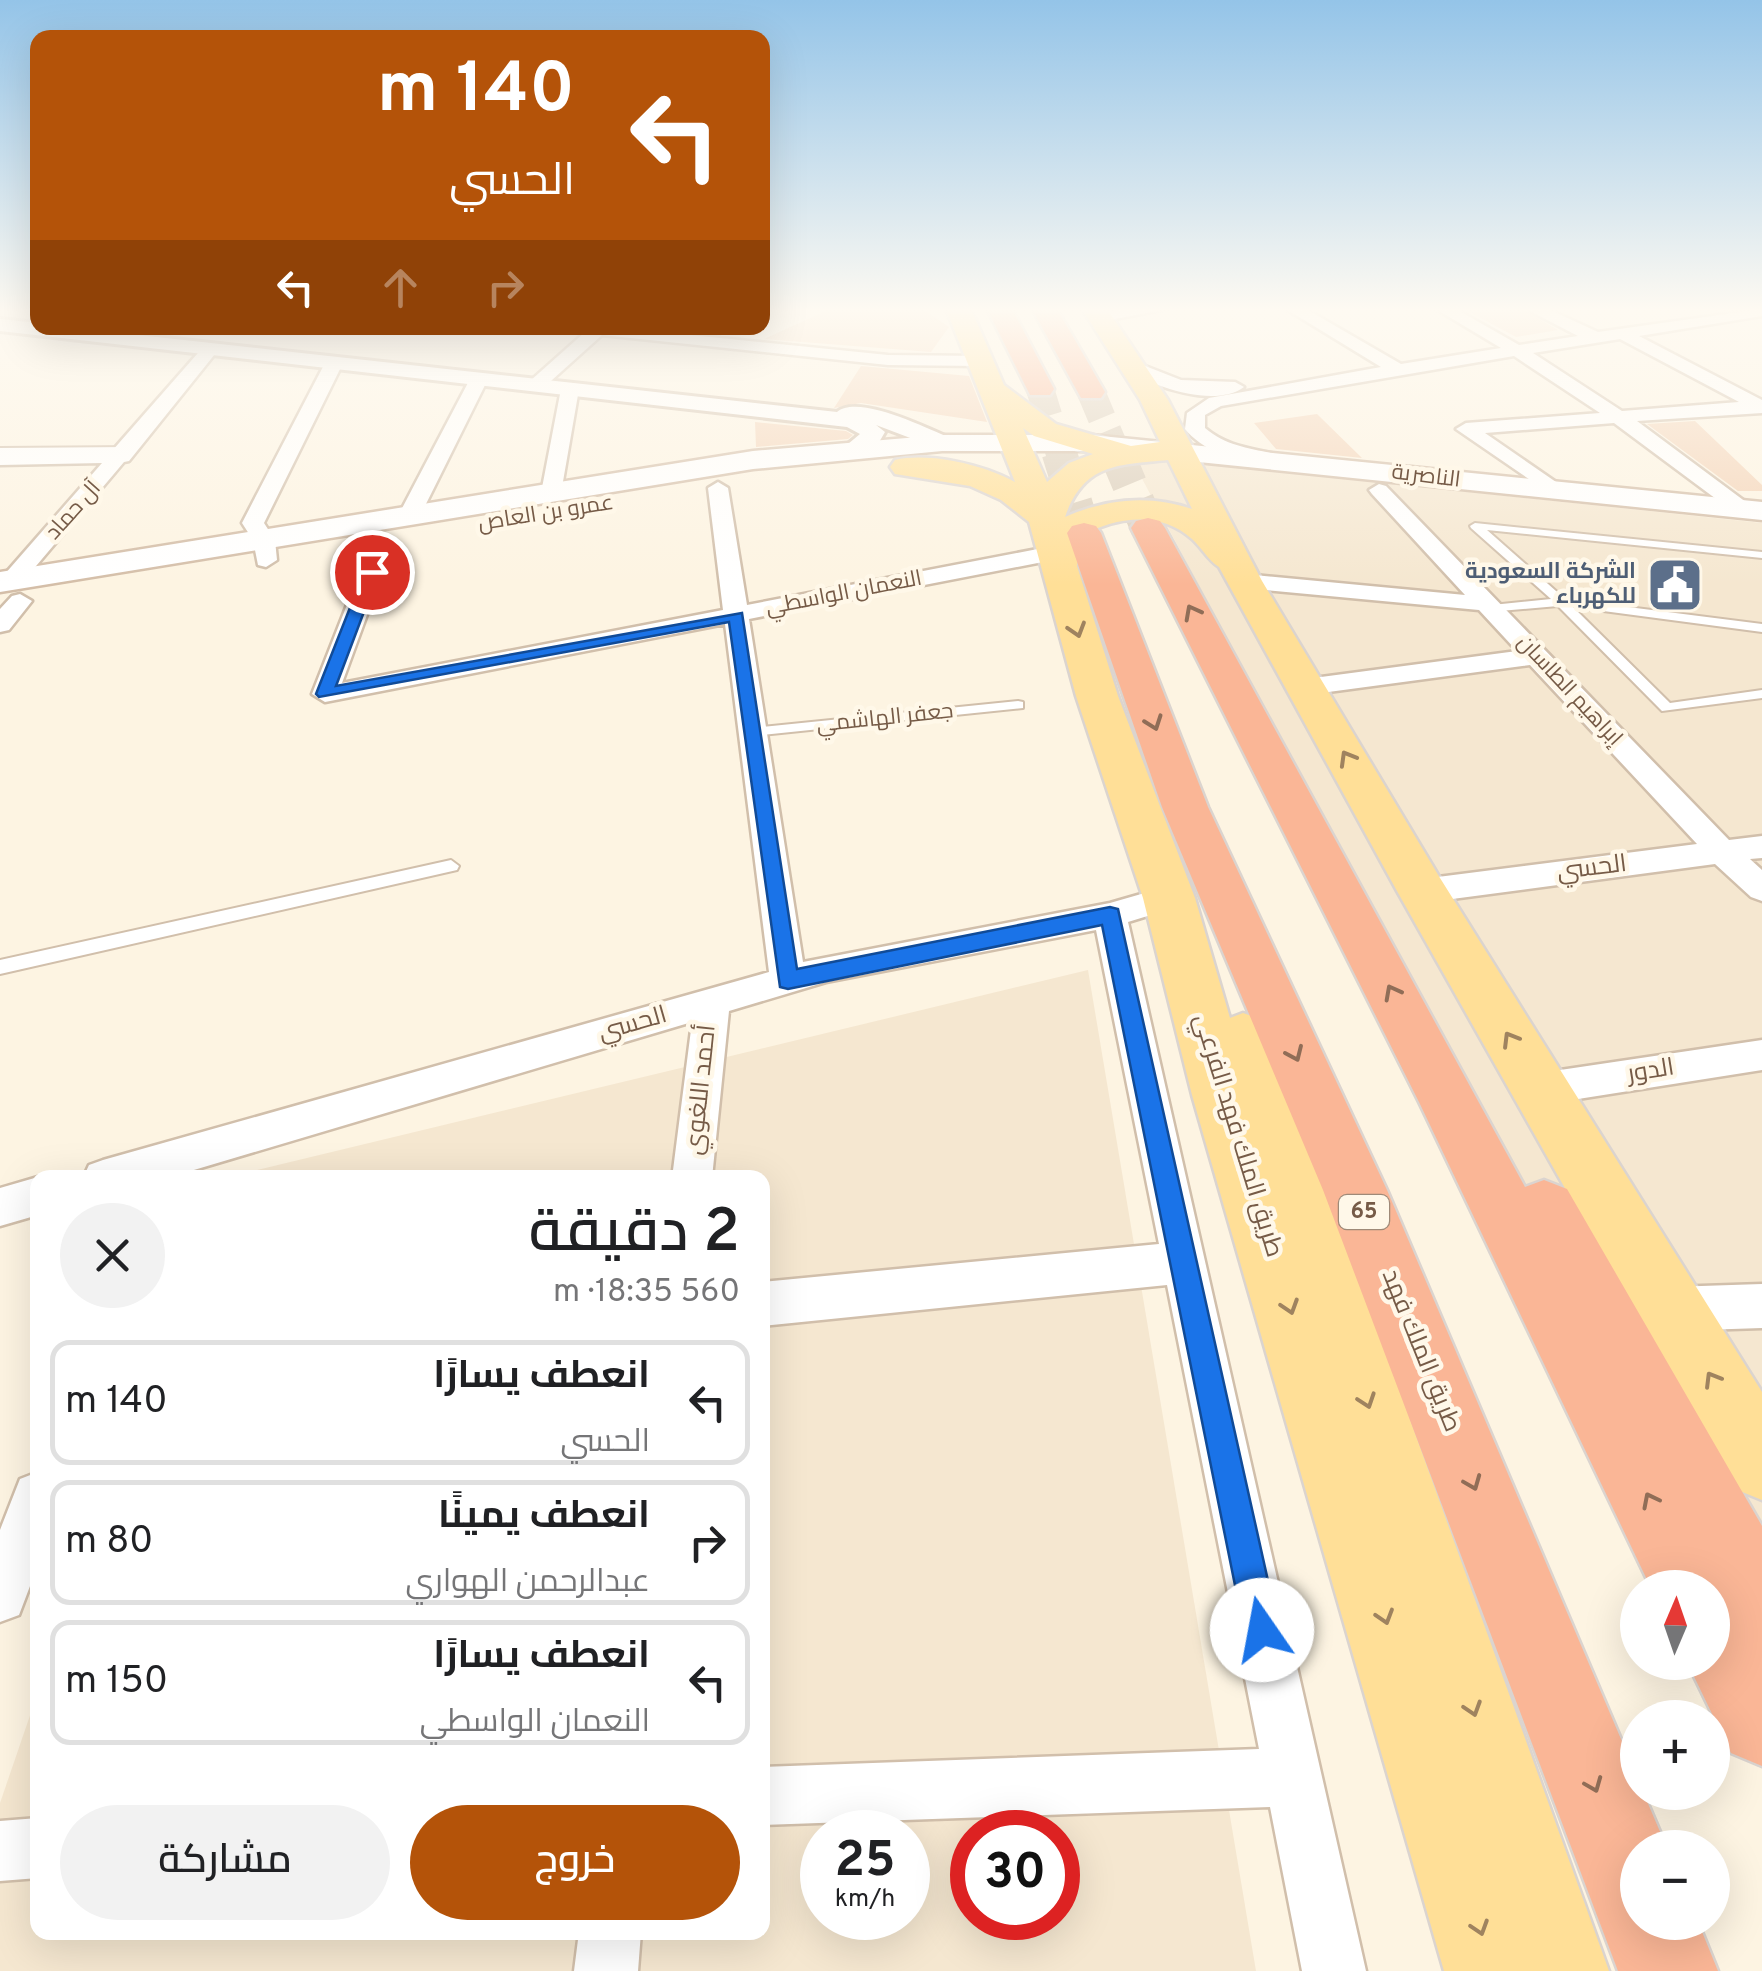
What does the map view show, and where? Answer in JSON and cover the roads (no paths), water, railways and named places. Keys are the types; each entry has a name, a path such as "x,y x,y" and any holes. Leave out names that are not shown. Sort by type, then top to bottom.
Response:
{"highway":[{"path":"1148,528 1442,1089 1685,1570"},
{"name":"طريق الملك فهد","path":"1060,544 1185,808 1355,1190 1620,1849"},
{"path":"1442,1089 1508,1145 1762,1606"},
{"path":"1730,1659 1762,1722"},
{"path":"1656,1940 1668,1971"}],"main road":[{"name":"عمرو بن العاص","path":"265,550 383,541 718,488 906,467 981,401"},
{"name":"عمرو بن العاص","path":"6,598 265,550 409,516 753,460 942,443 984,401"},
{"path":"942,443 986,430 998,401"},
{"name":"طريق الملك فهد الفرعي","path":"1011,401 1060,544 1097,696 1169,898 1222,1095 1494,1971"},
{"path":"1021,401 1045,430 1204,519 1238,569"},
{"path":"1029,401 1094,454 1173,451"},
{"path":"1040,401 1076,408 1120,401"},
{"path":"1060,544 1057,492 1136,412 1134,401"},
{"path":"1142,401 1422,892 1762,1462"},
{"name":"الناصرية","path":"1094,454 1173,451 1271,459 1757,516"},
{"name":"الناصرية","path":"1173,451 1379,490 1673,520 1757,516"},
{"path":"906,467 992,481 1023,499 1060,544"},
{"path":"1060,544 1064,531 1086,517 1145,510 1198,526 1238,569"},
{"path":"1185,808 1205,926 1467,1692 1558,1971"}],"street":[{"name":"آل حماد","path":"6,598 125,453 162,401"},
{"path":"265,550 254,523 315,401"},
{"path":"409,516 468,401"},
{"path":"552,493 568,401"},
{"path":"669,401 866,425 873,432 872,438 854,449"},
{"path":"730,401 851,413 884,420 942,443"},
{"path":"1173,451 1196,413 1228,401"},
{"path":"1596,401 1757,516"},
{"path":"1562,493 1466,429 1761,406"},
{"path":"0,459 125,453"},
{"path":"718,488 788,980"},
{"name":"إبراهيم الطاسان","path":"1379,490 1762,890"},
{"name":"النعمان الواسطي","path":"383,541 325,694 736,616 1060,544"},
{"path":"1238,569 1490,607"},
{"path":"1306,687 1537,656"},
{"name":"الحسي","path":"1422,892 1762,847"},
{"name":"الحسي","path":"162,1168 788,980 1110,915 1169,898"},
{"path":"1110,915 1334,1971"},
{"name":"أحمد اللغوي","path":"693,1170 712,1002"},
{"name":"الدور","path":"1540,1088 1762,1055"},
{"path":"0,1207 30,1198"},
{"path":"770,1303 1184,1262"},
{"path":"1670,1310 1762,1306"},
{"path":"0,1596 30,1518"},
{"path":"770,1796 1293,1778"},
{"path":"0,1851 30,1849"},
{"path":"606,1971 609,1940"}],"lane":[{"path":"0,451 125,453"},
{"path":"1762,555 1475,526 1561,602 1666,708 1762,694"},
{"path":"1490,607 1561,602 1762,628"},
{"name":"جعفر الهاشمي","path":"752,732 1018,705"},
{"path":"0,967 451,866"}],"tunnel":[{"path":"1044,401 1060,454"},
{"path":"1095,401 1117,454"},
{"path":"1059,452 1084,533"},
{"path":"1116,452 1148,528"}],"place":[{"name":"الشركة السعودية للكهرباء","path":"1675,585"}]}
